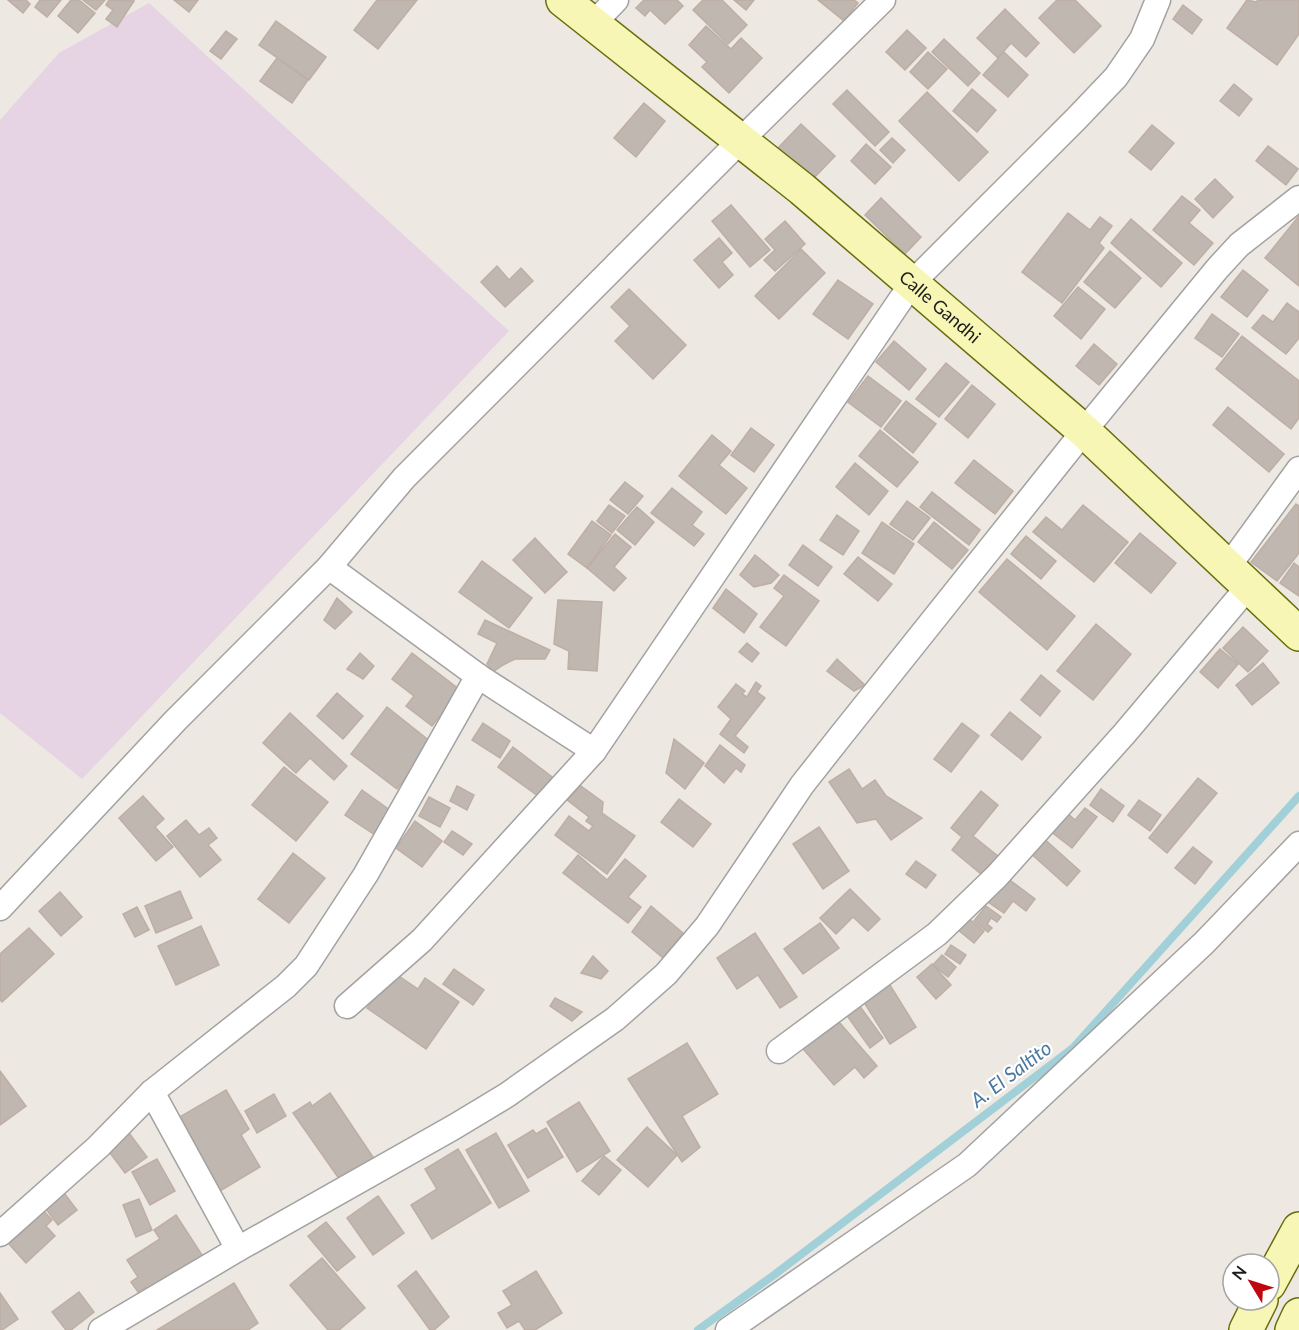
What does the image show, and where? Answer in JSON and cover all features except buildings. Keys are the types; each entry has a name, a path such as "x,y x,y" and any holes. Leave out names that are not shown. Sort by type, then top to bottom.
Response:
{"main road":[{"name":"Calle Gandhi","path":"563,0 802,189 912,283 1084,431 1299,633"},
{"path":"1281,1265 1295,1243"},
{"path":"1246,1330 1255,1312"},
{"path":"1292,1330 1299,1315"}],"street":[{"path":"593,24 616,0"},
{"path":"0,908 175,721 329,567 404,478 883,0"},
{"path":"347,1006 422,940 594,751 912,283 1116,77 1142,39 1158,0"},
{"path":"101,1330 507,1095 615,1019 666,974 708,926 802,785 1084,431 1239,245 1299,198"},
{"path":"779,1051 937,934 996,876 1125,733 1238,577 1299,469"},
{"path":"329,567 478,676 594,751"},
{"path":"0,1234 98,1147 152,1092 259,1008 306,966 366,874 478,676"},
{"path":"728,1330 967,1165 1204,943 1299,843"},
{"path":"152,1092 238,1249"}],"shaded area":[{"path":"149,3 509,331 82,779 0,713 0,120 59,53"}],"waterway":[{"name":"A. El Saltito","path":"698,1330 1073,1048 1299,796"}]}
